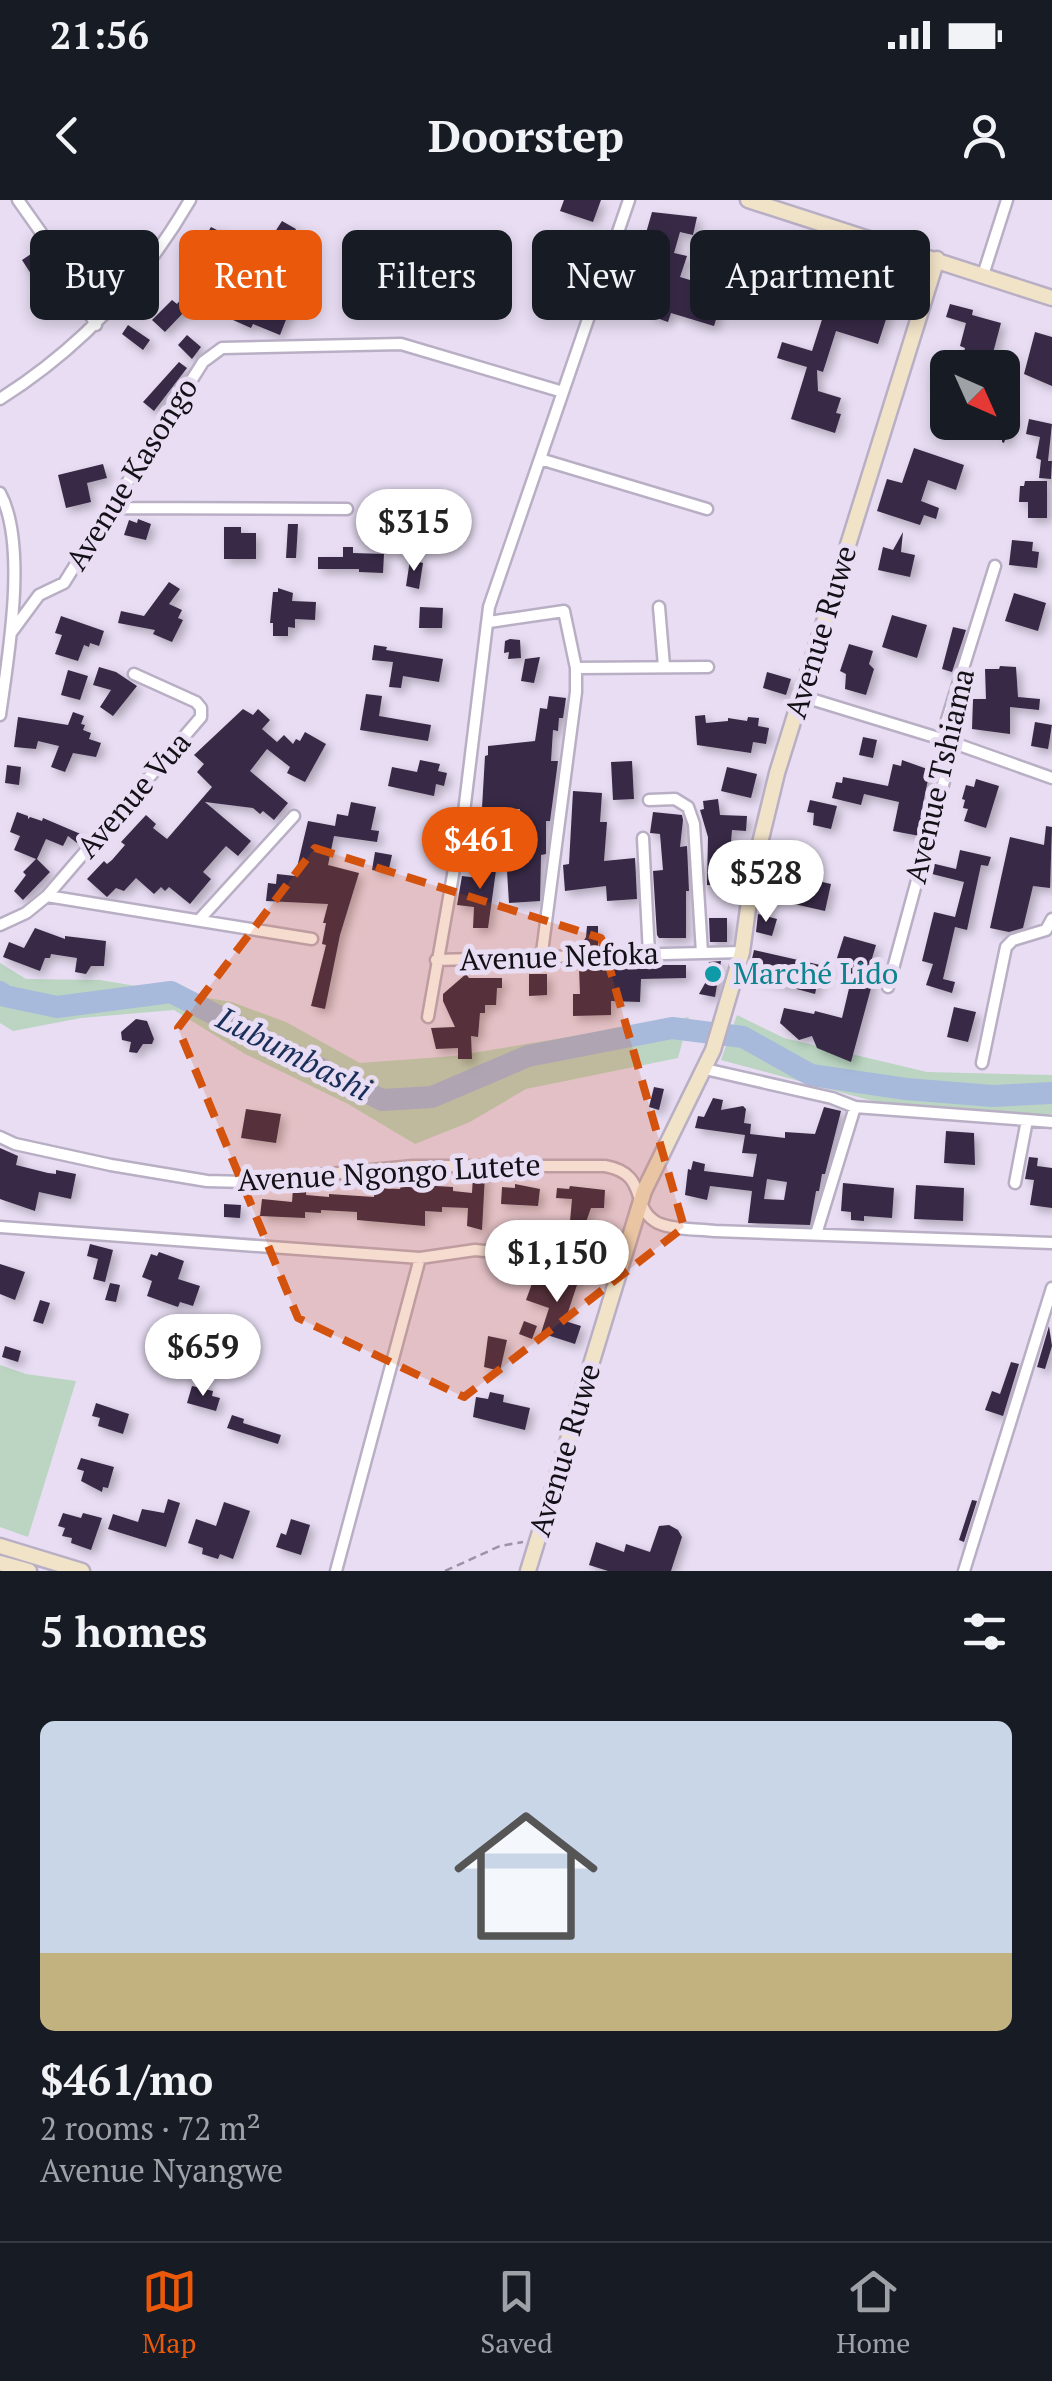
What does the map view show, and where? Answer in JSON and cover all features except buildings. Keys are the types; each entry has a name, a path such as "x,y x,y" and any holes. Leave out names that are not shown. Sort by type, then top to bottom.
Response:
{"street":[{"path":"18,200 52,248 96,325"},
{"path":"0,399 29,381 96,325 144,271 188,203 173,200"},
{"path":"428,1017 464,812 489,606 629,200"},
{"path":"748,200 1052,298"},
{"path":"983,275 1007,200"},
{"name":"Avenue Ruwe","path":"528,1571 641,1201 713,1050 726,1010 742,952 753,872 777,773 937,259"},
{"name":"Avenue Kasongo","path":"11,633 39,595 64,583 203,362 222,348 401,344 562,392"},
{"path":"540,458 707,510"},
{"path":"0,492 13,529 6,561 11,633 0,716"},
{"path":"111,508 346,510"},
{"name":"Avenue Tshiama","path":"888,988 950,758 946,723 994,566"},
{"path":"658,607 664,666"},
{"path":"489,622 564,611 576,668 541,960"},
{"path":"576,668 708,668"},
{"name":"Avenue Vua","path":"0,924 26,914 47,896 201,717 196,702 134,674"},
{"path":"801,696 948,740 1052,778"},
{"path":"649,800 675,799 688,807 694,824 702,953"},
{"path":"199,920 294,816"},
{"path":"643,838 649,954"},
{"path":"47,896 312,939"},
{"path":"982,1063 1006,948 1013,940 1046,930 1052,918"},
{"name":"Avenue Nefoka","path":"436,960 742,952"},
{"path":"704,1069 856,1107 1052,1122"},
{"path":"816,1234 856,1107"},
{"path":"1015,1183 1027,1120"},
{"name":"Avenue Ngongo Lutete","path":"0,1137 72,1157 206,1181 246,1182 413,1166 606,1166 628,1174 635,1181 650,1216 663,1224 715,1230 1052,1243"},
{"path":"0,1226 420,1258 475,1250 623,1265"},
{"path":"336,1571 420,1258"},
{"path":"964,1571 1052,1288"},
{"path":"0,1546 82,1571"},
{"path":"0,1563 28,1571 34,1556"}],"path":[{"path":"445,1571 500,1546 536,1544"}],"highlighted area":[{"path":"315,848 601,938 684,1227 464,1397 298,1318 178,1028"}],"green space":[{"path":"0,963 26,979 100,980 232,1002 286,1022 360,1063 454,1056 689,1017 678,1058 526,1089 470,1122 415,1144 348,1104 245,1054 174,1010 81,1018 13,1031 0,1023"},
{"path":"737,1015 784,1038 927,1072 1052,1075 1052,1114 932,1117 721,1060"},
{"path":"0,1365 26,1374 76,1381 28,1537 0,1527"}],"waterway":[{"name":"Lubumbashi","path":"0,992 57,1007 171,992 382,1100 432,1097 528,1056 672,1028 743,1037 811,1075 906,1089 993,1096 1052,1093"}],"place":[{"name":"Marché Lido","path":"713,974"}]}
